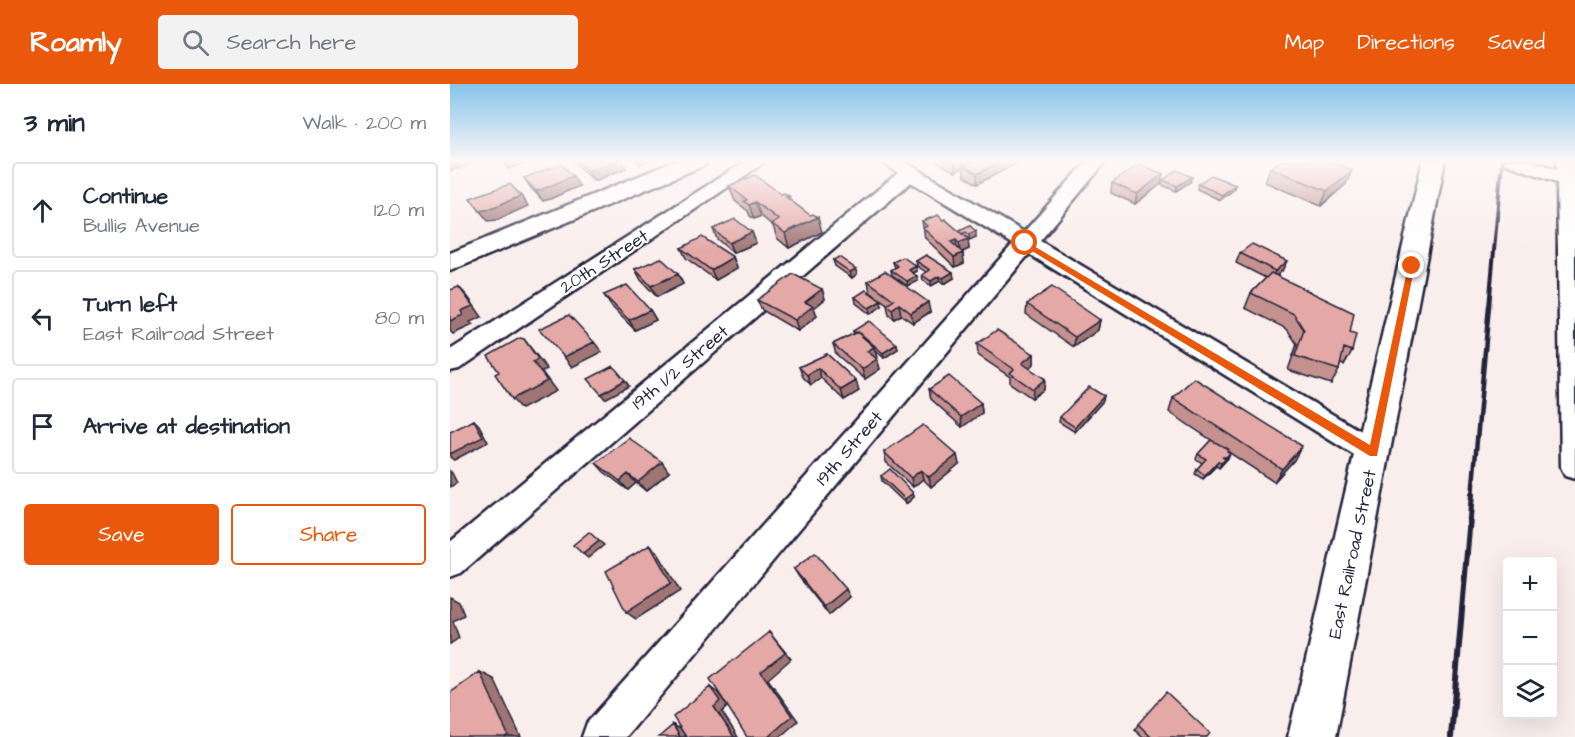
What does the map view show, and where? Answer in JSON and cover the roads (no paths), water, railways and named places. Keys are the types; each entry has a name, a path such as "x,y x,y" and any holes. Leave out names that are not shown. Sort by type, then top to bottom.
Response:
{"street":[{"path":"450,263 624,190"},
{"name":"20th Street","path":"450,362 712,190"},
{"name":"19th 1/2 Street","path":"450,562 889,190"},
{"path":"939,190 1374,453"},
{"name":"19th Street","path":"601,737 1071,190"},
{"name":"East Railroad Street","path":"1312,737 1374,453 1428,190"},
{"path":"1569,190 1575,467"}],"railway":[{"path":"1489,307 1499,190"},
{"path":"1472,496 1489,306"},
{"path":"1451,737 1472,494"}]}
